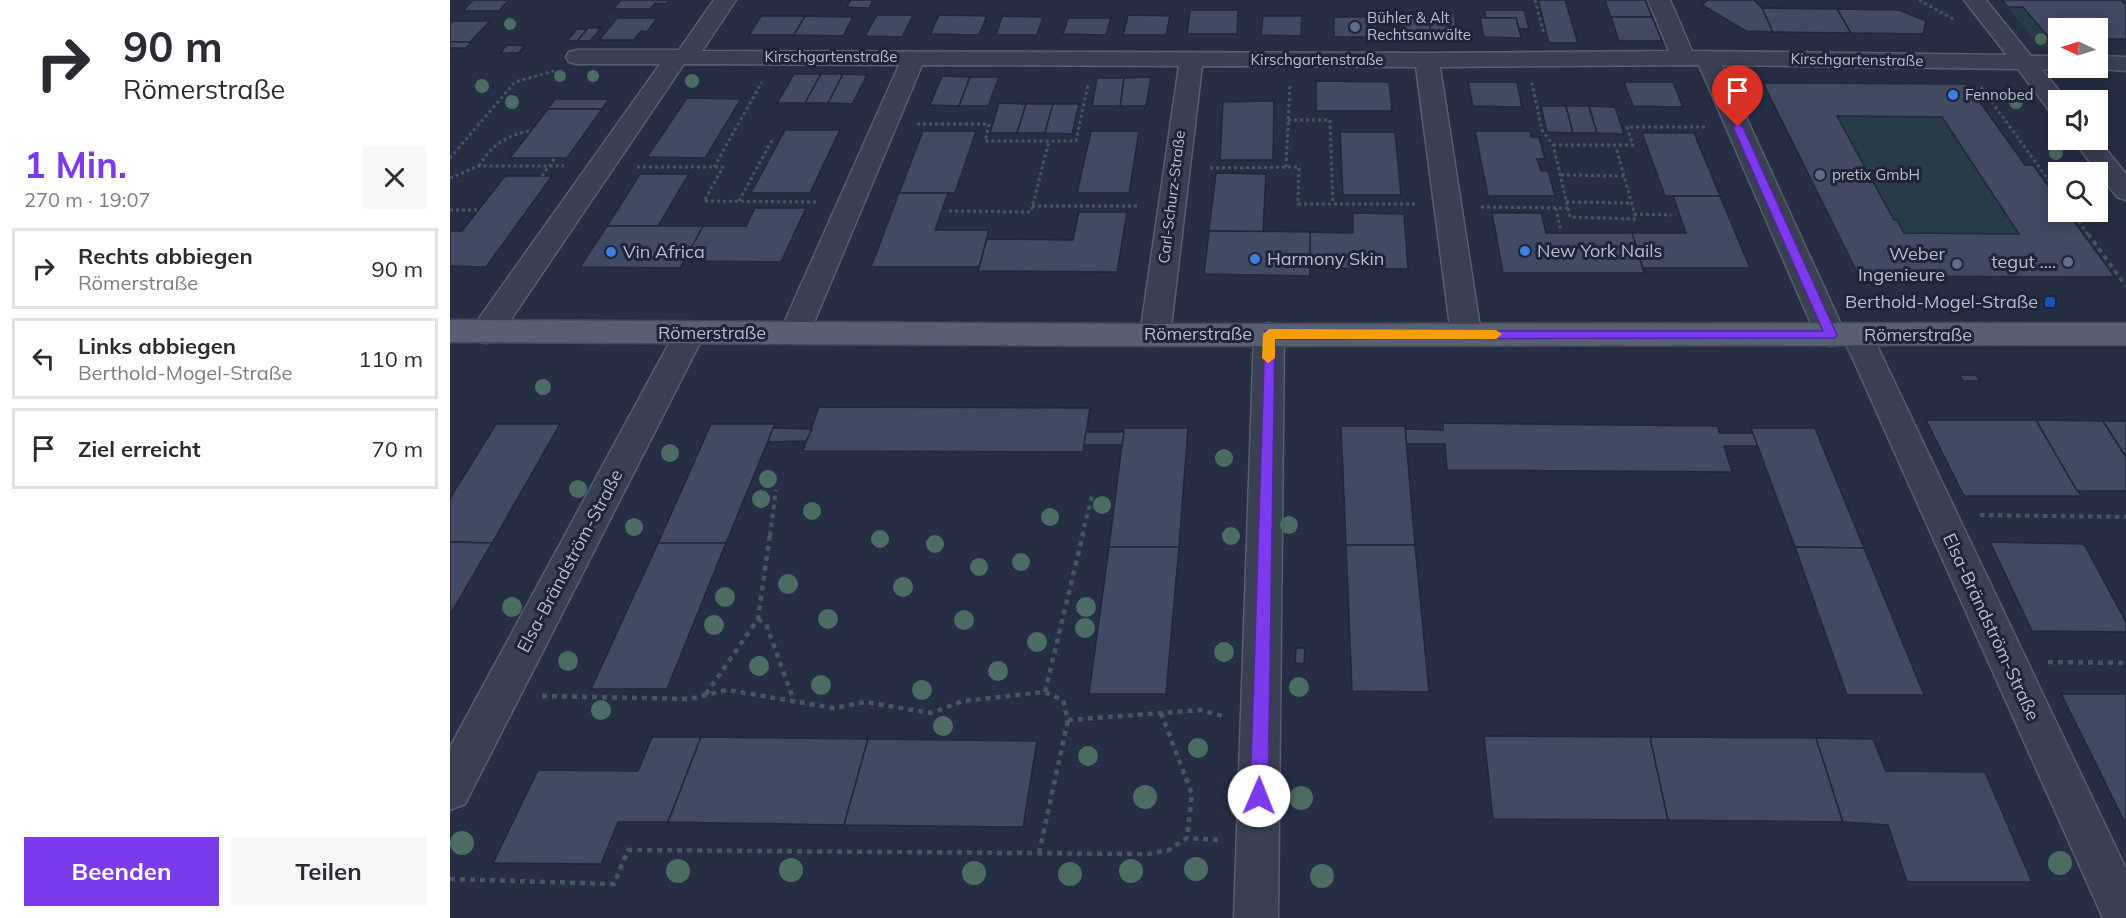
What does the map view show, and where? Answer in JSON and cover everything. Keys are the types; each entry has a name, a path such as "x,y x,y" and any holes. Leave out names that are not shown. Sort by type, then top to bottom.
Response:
{"main road":[{"name":"Römerstraße","path":"450,332 1155,335 2126,334"}],"street":[{"path":"486,332 601,166 725,0"},
{"path":"1659,0 1738,127 1844,335"},
{"path":"1975,0 2048,92"},
{"name":"Kirschgartenstraße","path":"577,57 1291,60 1696,58 2048,63"},
{"path":"795,333 914,57"},
{"name":"Carl-Schurz-Straße","path":"1155,335 1191,59"},
{"path":"1427,60 1466,334"},
{"path":"2108,63 2126,64"},
{"path":"2093,150 2126,191"},
{"name":"Elsa-Brändström-Straße","path":"450,789 690,333"},
{"path":"1256,918 1269,334"},
{"name":"Elsa-Brändström-Straße","path":"1844,335 1940,515 2126,918"}],"path":[{"path":"1535,0 1551,59"},
{"path":"450,158 515,82 561,69 577,57"},
{"path":"714,167 776,57"},
{"path":"884,123 989,124 985,141 1076,141 1094,58"},
{"path":"1286,167 1291,60"},
{"path":"1962,62 2048,179"},
{"path":"1288,120 1330,120 1333,204"},
{"path":"1553,145 1616,147 1633,145 1627,127 1738,127"},
{"path":"479,166 496,142 523,131 531,131"},
{"path":"739,201 772,140"},
{"path":"949,210 1031,212 1049,141"},
{"path":"1568,208 1570,217 1636,219 1616,147"},
{"path":"542,176 555,158"},
{"path":"450,178 479,166 723,167 704,201 850,202"},
{"path":"1561,175 1624,176"},
{"path":"1566,202 1632,203"},
{"path":"1032,206 1171,206"},
{"path":"1556,208 1561,231"},
{"path":"450,210 478,210"},
{"path":"1634,213 1671,214"},
{"path":"2079,222 2126,286"},
{"path":"706,695 758,619 776,490"},
{"path":"1045,692 1093,492"},
{"path":"1940,515 2126,517"},
{"path":"758,619 766,624 794,701"},
{"path":"2008,662 2126,663"},
{"path":"499,695 690,699 727,690 834,708 865,702 931,713 963,701 1045,692 1063,700 1068,720 1040,853"},
{"path":"1068,720 1201,710 1260,727"},
{"path":"1161,713 1192,794 1187,838"},
{"path":"450,879 614,884 628,850 1148,854 1169,850 1187,838 1258,843"}],"shaded area":[{"path":"2007,7 2023,7 2048,37 2048,49 2042,49"},
{"path":"1837,116 1942,117 2019,234 1904,233 1897,220 1894,220"}],"building":[{"path":"473,0 509,0 499,11 463,11"},
{"path":"621,0 669,0 666,4 655,3 650,9 613,9"},
{"path":"851,0 873,0 869,8 847,7"},
{"path":"1538,0 1565,0 1578,43 1549,43"},
{"path":"1605,0 1645,0 1652,17 1611,17"},
{"path":"1708,0 1754,0 1762,8 1773,32 1746,31 1702,5"},
{"path":"2002,0 2121,0 2126,5 2126,39 2108,39 2108,18 2048,18 2048,37 2023,7 2008,7"},
{"path":"1762,8 1837,9 1851,33 1773,32"},
{"path":"1837,9 1899,10 1926,21 1923,34 1851,33"},
{"path":"1190,10 1238,10 1237,34 1187,34"},
{"path":"1484,10 1524,10 1529,29 1519,29 1516,18 1486,18"},
{"path":"1401,12 1429,13 1431,36 1423,36 1423,40 1403,40"},
{"path":"1429,13 1454,13 1458,41 1441,40 1441,36 1431,36"},
{"path":"877,15 913,15 902,37 865,36"},
{"path":"939,15 987,16 979,35 930,34"},
{"path":"1128,15 1170,16 1166,35 1123,35"},
{"path":"761,16 805,16 794,35 749,35"},
{"path":"805,16 853,17 843,36 794,35"},
{"path":"1002,16 1043,17 1037,35 996,35"},
{"path":"1263,16 1302,16 1301,36 1261,35"},
{"name":"Bühler & Alt Rechtsanwälte","path":"1334,17 1376,17 1377,37 1334,37"},
{"path":"1611,17 1652,17 1662,41 1619,41"},
{"path":"617,18 657,18 647,32 641,31 634,40 599,40"},
{"path":"1068,18 1111,18 1106,35 1063,34"},
{"path":"1480,18 1516,18 1521,38 1484,37"},
{"path":"453,21 490,21 470,42 450,42 450,23"},
{"path":"588,28 601,28 590,41 577,41"},
{"path":"577,29 587,29 577,41 567,41"},
{"path":"450,42 472,42 466,48 450,48"},
{"path":"507,45 525,46 518,53 500,53"},
{"path":"794,74 821,74 805,103 777,103"},
{"path":"821,74 843,74 828,103 805,103"},
{"path":"843,74 867,75 852,104 828,103"},
{"path":"942,76 970,77 959,106 930,105"},
{"path":"970,77 999,77 988,106 959,106"},
{"path":"1151,77 1146,106 1120,106 1124,78"},
{"path":"1097,78 1124,78 1120,106 1092,106"},
{"path":"1316,81 1389,82 1392,111 1316,111"},
{"path":"1468,82 1517,82 1522,107 1473,106"},
{"path":"1624,82 1673,82 1683,107 1633,106"},
{"path":"1763,83 1967,84 2025,165 2033,165 2048,185 2048,222 2074,222 2115,277 1859,276","holes":["1837,116 1942,117 2019,234 1904,233 1897,220 1894,220"]},
{"path":"687,98 741,99 705,158 647,157"},
{"path":"555,99 609,99 602,109 548,109"},
{"path":"1274,101 1273,160 1220,160 1223,102"},
{"path":"999,103 1026,104 1017,133 990,133"},
{"path":"1026,104 1053,104 1045,133 1017,133"},
{"path":"1053,104 1079,104 1072,134 1045,133"},
{"path":"1541,106 1566,106 1573,133 1547,132"},
{"path":"1566,106 1589,106 1597,133 1573,133"},
{"path":"1589,106 1615,107 1624,134 1597,133"},
{"path":"548,109 602,109 567,158 510,158"},
{"path":"785,130 840,130 810,193 751,193"},
{"path":"923,131 976,131 955,193 899,193"},
{"path":"1091,131 1139,131 1129,193 1077,193"},
{"path":"1475,131 1530,131 1531,137 1539,137 1545,159 1537,159 1541,171 1548,171 1555,196 1488,196"},
{"path":"1340,132 1395,132 1401,195 1343,195"},
{"path":"1642,133 1694,133 1720,196 1665,196"},
{"path":"1216,173 1266,174 1263,232 1209,231"},
{"path":"640,174 689,174 658,226 607,226"},
{"path":"505,176 552,176 486,267 450,266 450,231 462,231"},
{"path":"899,193 948,193 935,230 989,230 979,267 871,267"},
{"path":"1673,196 1720,196 1750,268 1643,268 1632,233 1686,233"},
{"path":"755,208 806,208 781,262 683,261 703,226 746,226"},
{"path":"1079,212 1127,212 1117,272 978,271 987,239 1073,240"},
{"path":"1353,213 1404,214 1408,269 1310,268 1310,232 1353,233"},
{"path":"1492,213 1541,213 1546,233 1632,233 1644,273 1503,273"},
{"path":"607,226 703,226 680,268 580,267"},
{"path":"1209,231 1310,232 1310,276 1204,274"},
{"path":"1960,375 1976,375 1980,381 1963,381"},
{"path":"819,407 1090,408 1083,452 803,451"},
{"path":"1926,420 2036,420 2081,496 1964,496"},
{"path":"2036,420 2103,421 2126,457 2126,491 2077,491"},
{"path":"2103,421 2126,421 2126,457"},
{"path":"1443,423 1718,426 1719,433 1753,433 1758,446 1724,446 1732,472 1447,470 1445,444 1406,444 1405,429 1443,430"},
{"path":"496,424 560,424 492,543 450,542 450,498"},
{"path":"711,424 775,424 726,543 658,543"},
{"path":"1341,426 1405,426 1415,545 1346,545"},
{"path":"773,428 812,429 806,441 768,442"},
{"path":"1124,428 1188,428 1179,547 1109,547"},
{"path":"1751,428 1815,428 1864,548 1795,547"},
{"path":"1086,432 1124,432 1122,445 1084,445"},
{"path":"450,542 492,543 450,615"},
{"path":"1990,542 2084,544 2126,622 2126,632 2032,631"},
{"path":"658,543 726,543 667,689 591,689"},
{"path":"1346,545 1415,545 1429,692 1352,691"},
{"path":"1109,547 1179,547 1166,694 1089,694"},
{"path":"1795,547 1864,548 1924,695 1847,695"},
{"path":"1296,648 1305,648 1304,664 1295,663"},
{"path":"2061,694 2126,694 2126,825 2094,760"},
{"path":"1484,736 1650,737 1668,820 1493,819"},
{"path":"652,737 701,737 668,822 618,822 601,864 493,863 538,770 638,771"},
{"path":"701,737 868,739 844,825 668,822"},
{"path":"1650,737 1816,738 1843,822 1668,820"},
{"path":"1816,738 1873,739 1886,771 1985,772 2032,882 1907,882 1888,825 1843,822"},
{"path":"868,739 1037,741 1023,827 844,825"}],"slow traffic":[{"path":"1268,358 1269,334 1496,334"}],"place":[{"name":"Bühler & Alt Rechtsanwälte","path":"1355,27"},
{"name":"Fennobed","path":"1953,95"},
{"name":"pretix GmbH","path":"1820,175"},
{"name":"New York Nails","path":"1525,251"},
{"name":"Vin Africa","path":"611,252"},
{"name":"Harmony Skin","path":"1255,259"},
{"name":"tegut ....","path":"2068,262"},
{"name":"Weber Ingenieure","path":"1957,264"},
{"name":"Berthold-Mogel-Straße","path":"2050,302"}],"route":[{"path":"1259,796 1269,334 1831,335 1738,127"}]}
